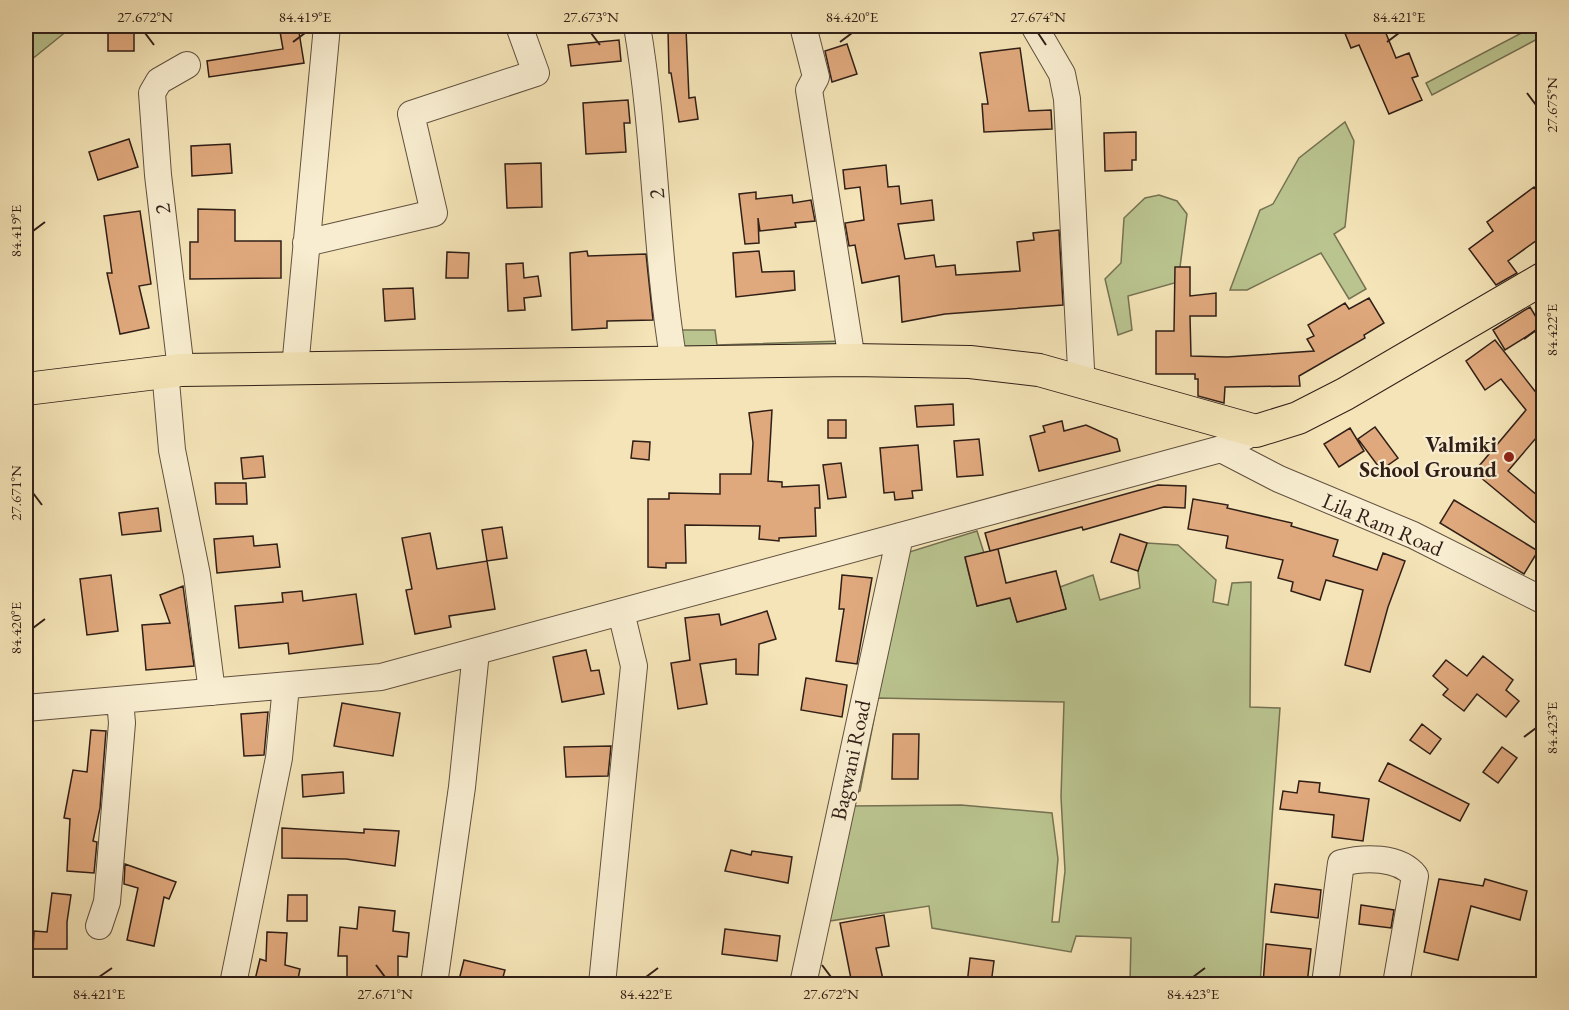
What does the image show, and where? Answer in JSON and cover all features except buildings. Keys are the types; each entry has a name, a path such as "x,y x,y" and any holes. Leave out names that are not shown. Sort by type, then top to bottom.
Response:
{"main road":[{"path":"26,389 173,370 852,360 969,362 1039,370 1256,431 1298,418 1345,394 1544,278"}],"street":[{"path":"295,368 327,26"},
{"path":"306,243 434,213 411,114 536,73 519,26"},
{"name":"2","path":"637,26 650,121 668,326 674,363"},
{"path":"803,26 816,77 808,90 852,360"},
{"path":"1035,26 1062,74 1067,99 1081,369 1077,381"},
{"name":"2","path":"187,65 159,81 152,93 173,370 172,450 197,575 212,692"},
{"path":"26,708 381,677 1221,449 1256,431"},
{"name":"Lila Ram Road","path":"1221,449 1279,479 1413,534 1544,601"},
{"name":"Bagwani Road","path":"803,984 900,536"},
{"path":"602,984 634,666 621,612"},
{"path":"434,984 462,787 476,652"},
{"path":"234,984 279,758 286,686"},
{"path":"99,926 107,902 122,723 120,700"},
{"path":"1325,984 1341,863 1356,859 1401,863 1414,876 1396,984"}],"green space":[{"path":"26,26 73,26 26,64"},
{"path":"1535,26 1543,26 1543,36 1432,95 1426,83"},
{"path":"1345,122 1354,141 1345,227 1334,234 1366,289 1349,299 1321,253 1247,290 1230,290 1260,210 1273,204 1299,158"},
{"path":"1159,195 1177,201 1187,214 1178,282 1128,296 1132,330 1118,335 1105,279 1121,263 1124,218 1145,198"},
{"path":"678,330 715,330 717,345 842,341 846,346 690,354 679,345"},
{"path":"977,531 984,553 965,558 977,606 1010,598 1017,622 1066,609 1060,587 1093,575 1100,600 1140,588 1138,571 1147,543 1178,545 1216,580 1213,602 1228,605 1232,583 1251,582 1250,707 1280,708 1260,984 1130,984 1131,938 1076,936 1071,952 932,928 929,906 823,922 851,806 961,805 1052,813 1058,859 1052,922 1059,922 1065,871 1061,797 1064,702 878,698 860,791 850,792 906,553"}],"place":[{"name":"Valmiki School Ground","path":"1509,457"}]}
